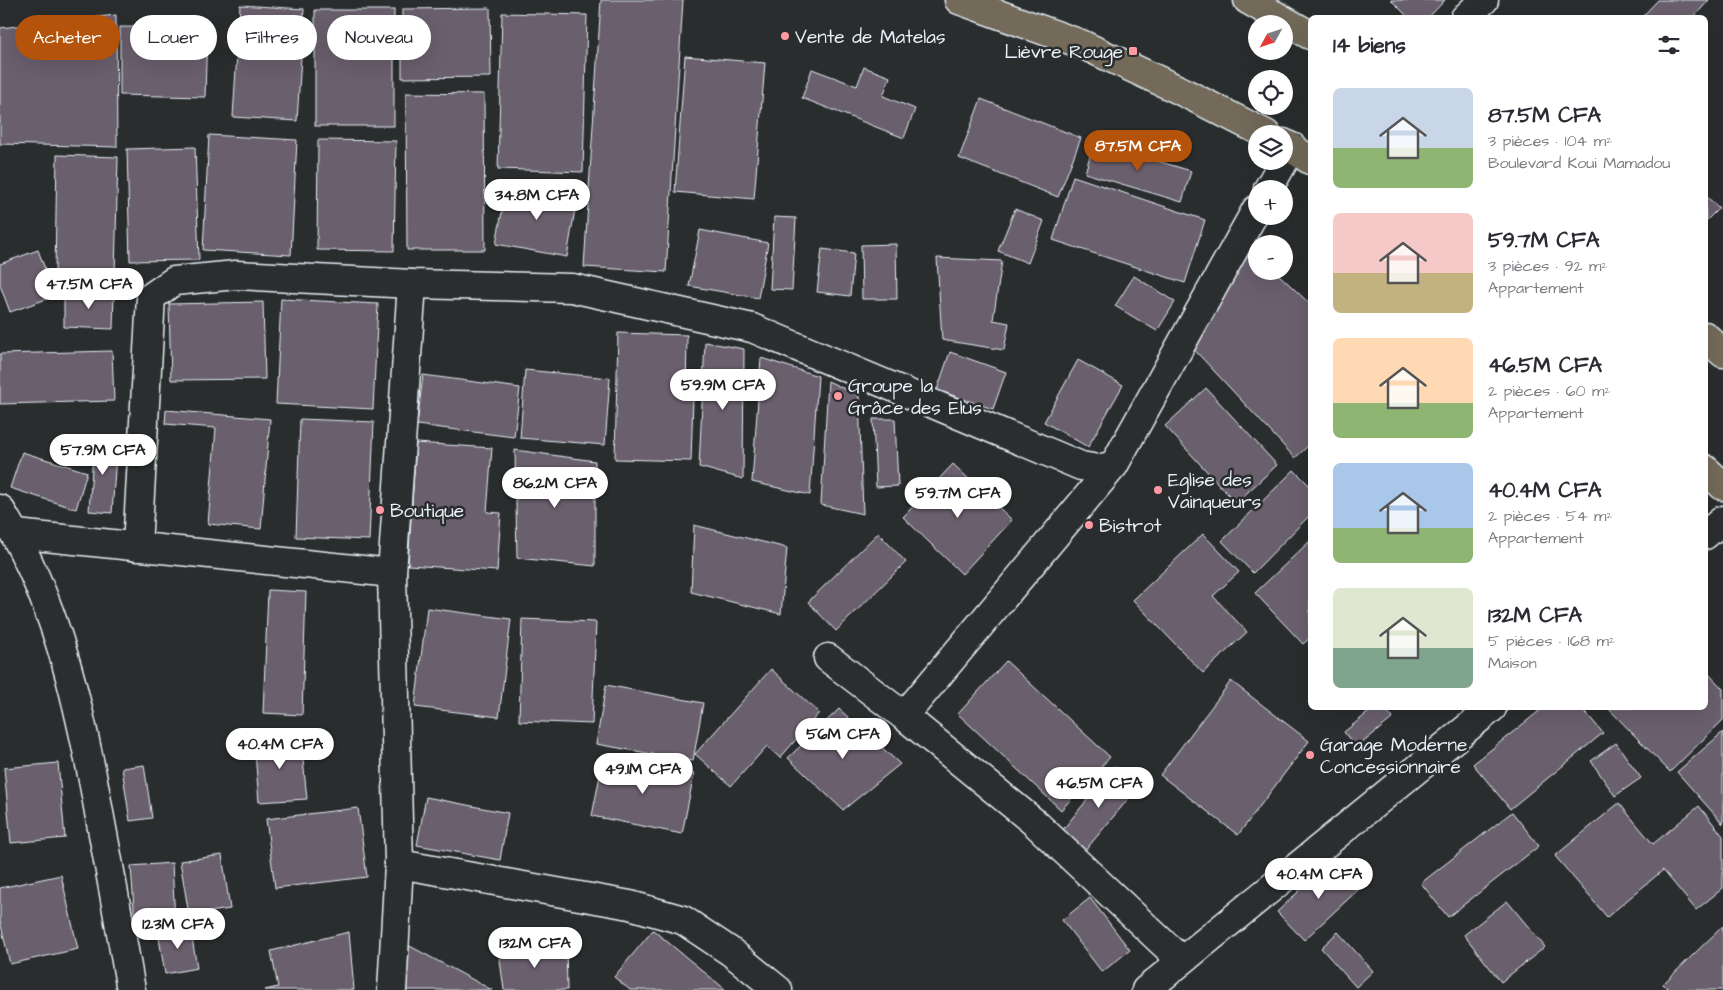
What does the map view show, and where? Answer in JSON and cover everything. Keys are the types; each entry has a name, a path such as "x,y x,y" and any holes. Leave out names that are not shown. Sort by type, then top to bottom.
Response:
{"main road":[{"path":"959,0 1081,44 1178,89 1248,125"},
{"path":"1248,0 1308,34"},
{"path":"1708,339 1723,353"},
{"path":"1708,472 1723,486"}],"street":[{"path":"1468,15 1484,0"},
{"path":"1274,180 1295,150"},
{"path":"904,716 1114,465 1248,224"},
{"path":"137,547 151,297 174,281 236,275 412,284 572,288 752,328 1081,466 1098,469 1114,465"},
{"path":"392,990 399,864 392,574 412,284"},
{"path":"0,509 16,534 57,630 86,739 132,990"},
{"path":"1708,532 1723,520"},
{"path":"16,534 392,574"},
{"path":"828,658 904,716 1035,823 1181,960"},
{"path":"1146,990 1490,710"},
{"path":"399,864 630,905 683,920 731,952 778,990"}],"building":[{"path":"601,0 683,0 666,272 584,267"},
{"path":"1391,0 1445,0 1431,15 1406,15"},
{"path":"1658,0 1709,0 1696,15 1644,15"},
{"path":"240,5 304,9 304,15 239,15"},
{"path":"490,8 491,77 402,78 402,60 431,60 431,15 402,15 402,9"},
{"path":"315,10 394,10 394,15 327,15 327,60 394,60 394,126 315,126 317,15 315,15"},
{"path":"502,13 587,15 583,172 498,169"},
{"path":"15,26 15,60 116,60 117,147 0,144 0,28"},
{"path":"120,27 130,27 130,60 206,60 205,97 120,95"},
{"path":"685,56 765,63 754,199 675,192"},
{"path":"237,60 301,60 297,121 233,117"},
{"path":"864,67 890,77 883,96 915,109 904,138 802,98 812,69 857,86"},
{"path":"406,93 484,94 485,250 407,250"},
{"path":"981,99 1081,138 1058,197 959,158"},
{"path":"209,135 297,140 291,255 203,250"},
{"path":"318,140 396,141 394,251 317,250"},
{"path":"1094,142 1191,171 1182,202 1085,173"},
{"path":"195,147 199,260 130,261 127,149"},
{"path":"57,155 118,157 115,274 55,272"},
{"path":"1073,176 1205,220 1185,283 1053,240"},
{"path":"507,184 577,197 567,257 496,244"},
{"path":"1708,198 1719,208 1708,219"},
{"path":"1015,209 1044,221 1028,263 998,251"},
{"path":"774,217 796,218 792,290 770,289"},
{"path":"700,230 768,243 758,298 689,286"},
{"path":"896,244 897,299 862,299 861,245"},
{"path":"822,249 854,253 850,296 817,292"},
{"path":"38,250 55,296 10,312 0,285 0,264"},
{"path":"1248,256 1248,280 1285,280 1308,302 1308,446 1295,458 1189,344"},
{"path":"937,258 1002,261 993,320 1009,323 1004,350 942,340"},
{"path":"1134,276 1175,302 1157,331 1115,306"},
{"path":"64,291 114,292 113,329 64,327"},
{"path":"281,299 378,304 373,409 276,404"},
{"path":"263,302 265,379 171,380 169,304"},
{"path":"618,333 687,335 686,398 693,398 691,461 615,459"},
{"path":"705,342 744,349 743,479 699,467"},
{"path":"112,351 114,401 0,404 0,354"},
{"path":"950,352 1006,372 993,409 937,390"},
{"path":"761,358 818,376 810,495 752,482"},
{"path":"1078,360 1123,385 1088,447 1044,422"},
{"path":"525,370 610,378 605,445 520,438"},
{"path":"423,375 520,388 514,437 417,425"},
{"path":"828,381 859,396 863,514 821,505"},
{"path":"1206,388 1277,465 1236,503 1165,426"},
{"path":"166,410 270,419 261,529 208,524 216,428 165,424"},
{"path":"300,419 374,422 369,540 296,537"},
{"path":"873,419 895,419 898,486 876,487"},
{"path":"94,440 117,441 112,513 89,511"},
{"path":"416,443 492,448 487,512 501,513 497,571 408,565"},
{"path":"515,450 595,461 595,566 517,558"},
{"path":"22,452 87,472 76,509 10,488"},
{"path":"953,464 1012,520 962,574 903,517"},
{"path":"1294,470 1308,484 1308,517 1253,573 1222,541"},
{"path":"694,525 787,548 781,614 691,592"},
{"path":"878,533 906,562 836,631 808,602"},
{"path":"1203,534 1239,572 1213,596 1247,632 1203,673 1133,600"},
{"path":"1308,543 1308,640 1303,644 1255,593"},
{"path":"268,590 306,592 302,715 263,713"},
{"path":"427,608 511,619 499,717 415,707"},
{"path":"522,619 596,622 592,724 519,721"},
{"path":"1006,661 1110,757 1061,810 958,714"},
{"path":"771,669 819,713 780,758 767,746 731,786 695,754"},
{"path":"1708,673 1723,689 1723,720 1670,772 1610,710 1708,710"},
{"path":"1231,681 1309,741 1238,835 1160,775"},
{"path":"606,685 703,703 693,761 596,744"},
{"path":"839,709 900,764 843,810 788,758"},
{"path":"1372,710 1386,710 1393,718 1356,748 1344,732"},
{"path":"1540,710 1584,710 1603,733 1510,809 1473,764"},
{"path":"1723,732 1723,824 1677,772"},
{"path":"254,740 301,740 307,799 259,802"},
{"path":"1616,743 1641,778 1615,796 1591,761"},
{"path":"604,755 694,774 682,834 592,816"},
{"path":"58,763 65,838 11,843 4,768"},
{"path":"144,765 152,818 130,821 122,768"},
{"path":"1115,766 1139,786 1083,853 1060,833"},
{"path":"426,797 508,813 500,860 417,845"},
{"path":"1619,803 1653,844 1699,806 1723,836 1723,888 1696,910 1663,870 1607,917 1555,856"},
{"path":"358,808 367,877 275,888 266,819"},
{"path":"1512,812 1539,846 1448,917 1421,883"},
{"path":"222,855 230,909 189,915 180,861"},
{"path":"1333,859 1360,888 1304,940 1277,912"},
{"path":"172,863 175,922 135,923 131,866"},
{"path":"61,875 78,949 10,964 0,921 0,888"},
{"path":"1090,898 1130,950 1102,972 1062,920"},
{"path":"1507,901 1545,947 1501,982 1464,935"},
{"path":"190,926 197,968 165,974 158,932"},
{"path":"1723,926 1723,990 1669,990 1663,984"},
{"path":"653,930 726,990 630,990 614,977"},
{"path":"349,932 354,990 265,990 278,987 271,951"},
{"path":"1338,932 1373,971 1356,987 1321,948"},
{"path":"406,944 492,990 403,990"},
{"path":"566,945 567,990 504,990 499,953"}],"place":[{"name":"Vente de Matelas","path":"785,36"},
{"name":"Lièvre Rouge","path":"1133,51"},
{"name":"Groupe la Grâce des Elus","path":"838,396"},
{"name":"Eglise des Vainqueurs","path":"1158,490"},
{"name":"Boutique","path":"380,510"},
{"name":"Bistrot","path":"1089,525"},
{"name":"Garage Moderne Concessionnaire","path":"1310,755"}]}
